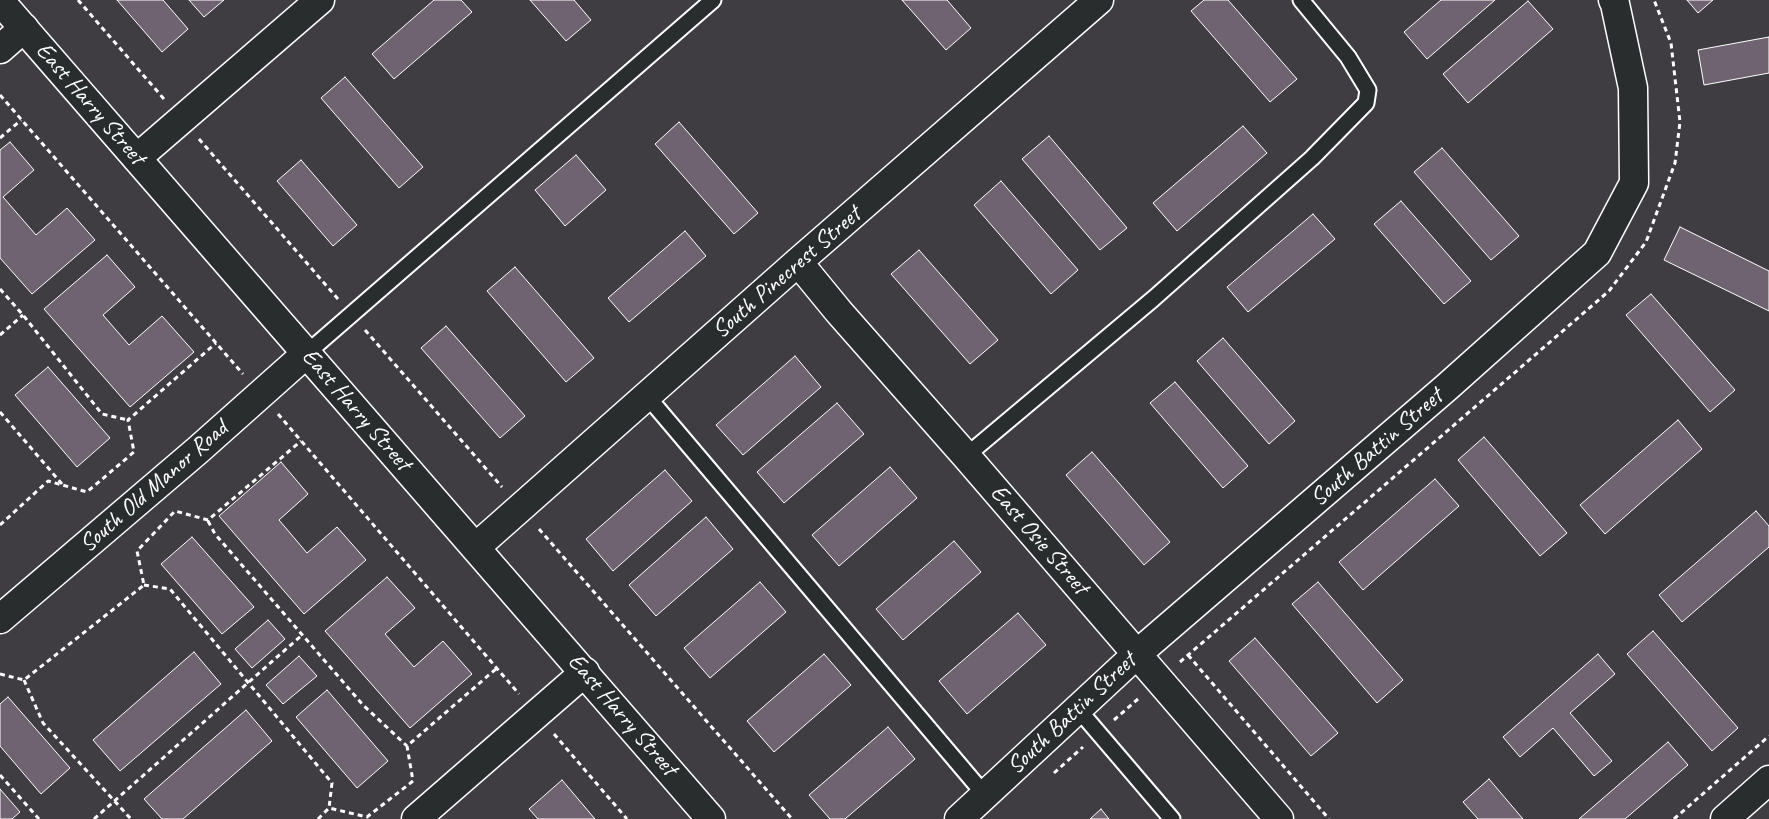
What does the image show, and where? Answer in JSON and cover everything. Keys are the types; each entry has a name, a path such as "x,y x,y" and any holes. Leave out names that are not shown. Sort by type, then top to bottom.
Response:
{"street":[{"path":"137,158 320,0"},
{"name":"South Pinecrest Street","path":"476,547 798,262 1099,0"},
{"name":"South Battin Street","path":"959,819 1137,654 1448,387 1597,253 1634,183 1633,88 1613,0"},
{"name":"East Harry Street","path":"0,1 711,819"},
{"path":"0,49 24,28"},
{"name":"East Osie Street","path":"798,262 839,312 966,456 1279,819"},
{"name":"South Old Manor Road","path":"0,619 307,353"},
{"path":"416,819 585,672"},
{"path":"1725,819 1769,780"}],"lane":[{"path":"307,353 713,0"},
{"path":"966,456 1153,299 1312,158 1366,103 1368,90 1348,57 1301,0"},
{"path":"647,396 985,795"},
{"path":"1078,709 1172,819"}],"path":[{"path":"78,0 792,819"},
{"path":"0,95 627,819"},
{"path":"0,138 21,120"},
{"path":"0,289 23,314 102,414 128,420"},
{"path":"0,335 23,314"},
{"path":"128,420 216,343"},
{"path":"0,412 63,485"},
{"path":"0,525 48,480 88,492 134,452 128,420"},
{"path":"208,520 301,441"},
{"path":"144,585 137,551 175,511 208,520 215,534 362,705 407,746 413,781 367,817 330,808"},
{"path":"24,680 144,585 170,589 332,782 330,808 318,819"},
{"path":"94,819 302,635"},
{"path":"1188,655 1329,819"},
{"path":"407,746 497,668"},
{"path":"0,674 24,680"},
{"path":"24,680 43,723 131,819"},
{"path":"1674,819 1769,736"},
{"path":"0,775 39,819"}],"building":[{"path":"117,0 163,0 188,29 162,52"},
{"path":"189,0 224,0 204,17"},
{"path":"434,0 461,0 472,12 394,79 372,54"},
{"path":"530,0 574,0 591,20 566,41"},
{"path":"902,0 947,0 971,28 946,50"},
{"path":"1204,0 1228,0 1297,79 1270,102 1191,11"},
{"path":"1441,0 1495,0 1427,59 1404,32"},
{"path":"1687,0 1713,0 1698,13"},
{"path":"1528,1 1553,29 1468,103 1443,74"},
{"path":"1769,37 1769,73 1704,85 1698,50"},
{"path":"345,77 423,167 399,188 321,98"},
{"path":"679,122 758,213 734,234 655,144"},
{"path":"1243,126 1267,153 1177,231 1153,203"},
{"path":"1049,136 1127,228 1100,250 1022,159"},
{"path":"10,142 34,170 3,197 36,235 67,208 95,240 32,294 0,258 0,150"},
{"path":"1442,148 1519,236 1491,260 1414,172"},
{"path":"576,155 606,190 565,226 535,190"},
{"path":"301,160 357,225 333,246 277,181"},
{"path":"1001,181 1078,270 1051,294 974,205"},
{"path":"1401,201 1471,281 1444,304 1374,224"},
{"path":"1313,214 1335,239 1248,312 1227,287"},
{"path":"1680,227 1769,271 1769,311 1664,260"},
{"path":"685,231 706,256 629,322 608,298"},
{"path":"919,250 998,340 970,364 891,274"},
{"path":"107,255 135,287 103,315 129,345 162,316 194,352 130,407 44,309"},
{"path":"515,267 594,358 566,382 487,291"},
{"path":"1651,294 1735,390 1710,412 1626,315"},
{"path":"446,326 525,416 500,438 421,348"},
{"path":"1223,338 1295,421 1269,444 1197,361"},
{"path":"795,356 821,387 743,455 716,425"},
{"path":"48,367 110,438 77,467 15,395"},
{"path":"1175,382 1248,466 1223,488 1150,403"},
{"path":"837,403 864,434 784,503 757,472"},
{"path":"1678,420 1702,449 1605,534 1580,505"},
{"path":"1484,437 1567,533 1540,556 1458,460"},
{"path":"1092,452 1170,542 1144,565 1066,475"},
{"path":"281,462 308,494 279,520 307,553 337,527 366,560 304,614 219,516"},
{"path":"890,467 917,498 839,566 812,535"},
{"path":"665,470 692,501 613,571 586,539"},
{"path":"1435,479 1459,506 1363,590 1339,562"},
{"path":"1756,511 1769,526 1769,547 1682,622 1659,595"},
{"path":"706,517 733,549 656,616 629,585"},
{"path":"192,537 254,607 222,634 161,564"},
{"path":"954,541 981,572 903,640 876,609"},
{"path":"387,577 415,608 385,634 414,667 443,641 472,674 410,728 325,631"},
{"path":"760,582 786,612 710,678 684,648"},
{"path":"1318,582 1403,680 1377,703 1292,604"},
{"path":"1018,613 1046,645 967,714 939,681"},
{"path":"268,620 285,639 252,668 235,649"},
{"path":"1653,631 1738,728 1712,751 1627,654"},
{"path":"1255,638 1338,733 1311,756 1229,661"},
{"path":"194,652 221,684 120,771 93,740"},
{"path":"824,654 851,685 774,752 747,721"},
{"path":"1598,654 1615,674 1570,713 1612,761 1594,776 1553,728 1520,757 1503,737"},
{"path":"299,656 317,676 283,704 266,685"},
{"path":"327,690 388,761 357,788 296,717"},
{"path":"8,697 70,768 41,794 0,746 0,704"},
{"path":"246,710 272,741 183,819 162,819 144,799"},
{"path":"888,727 915,759 845,819 830,819 809,795"},
{"path":"1668,742 1688,765 1625,819 1579,819"},
{"path":"1489,779 1523,819 1478,819 1463,802"},
{"path":"562,780 595,819 538,819 529,809"},
{"path":"0,789 20,812 12,819 0,819"},
{"path":"1101,809 1109,819 1090,819"}]}
